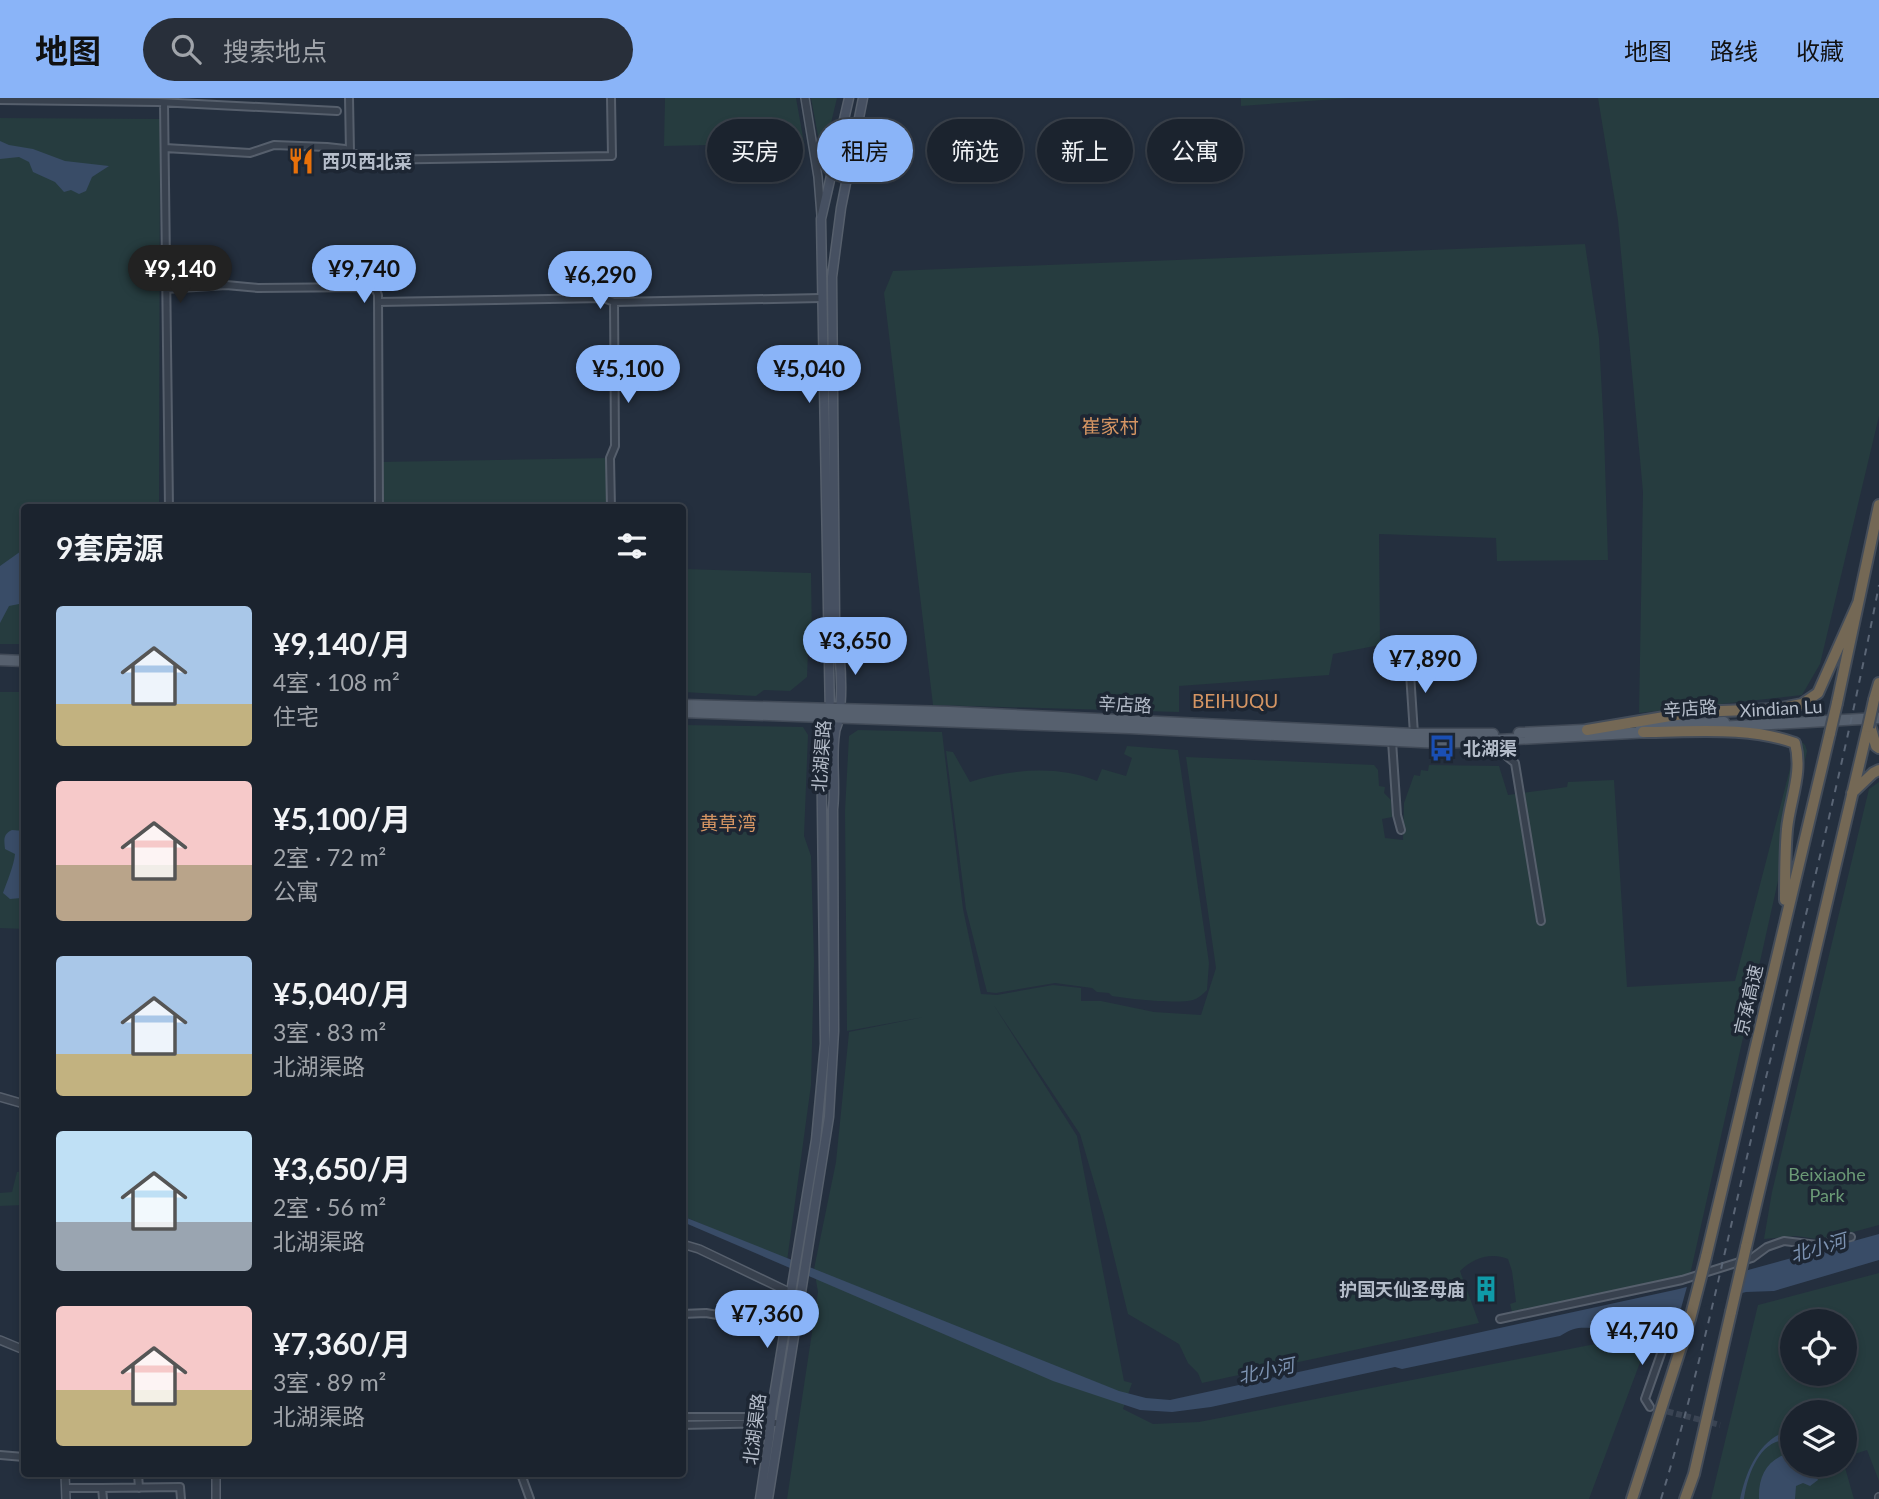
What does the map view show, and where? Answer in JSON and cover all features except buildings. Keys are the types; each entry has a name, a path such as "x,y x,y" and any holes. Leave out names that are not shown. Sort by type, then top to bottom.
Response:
{"highway":[{"name":"京承高速","path":"1632,1499 1690,1319 1706,1257 1837,703 1879,505"},
{"path":"1587,730 1684,713 1776,709 1802,704 1818,693 1858,603"},
{"path":"1685,1499 1694,1474 1879,683"},
{"path":"1872,722 1876,746 1879,748"},
{"path":"1647,734 1751,734 1780,737 1795,743 1799,756 1798,776 1787,827 1784,925"},
{"path":"1852,793 1879,770"},
{"path":"1692,1499 1694,1474"}],"main road":[{"name":"北湖渠路","path":"803,1249 829,1117 834,1062 835,733 821,298 821,219 849,98"},
{"name":"北湖渠路","path":"803,1249 823,1078 825,1030 821,732 834,714 840,653 835,610 832,277 841,208 863,98"},
{"path":"0,653 21,654"},
{"path":"0,660 21,661"},
{"name":"辛店路","path":"686,705 1320,734 1502,734 1879,713"},
{"name":"辛店路","path":"686,712 834,714"},
{"name":"Xindian Lu","path":"1647,734 1872,722"},
{"name":"辛店路","path":"1320,734 1440,743 1647,734"},
{"path":"797,1283 803,1249"},
{"name":"北湖渠路","path":"768,1499 791,1293 797,1283"},
{"name":"北湖渠路","path":"760,1499 797,1283"}],"street":[{"path":"268,98 268,109"},
{"path":"349,98 350,152"},
{"path":"165,148 250,153 274,145 327,147 350,152 367,160 612,156 611,98"},
{"path":"805,98 818,177 821,219"},
{"path":"0,100 167,101 337,111"},
{"path":"167,101 165,148 169,504"},
{"path":"166,289 226,285 258,288 370,286 376,290 379,504"},
{"path":"378,302 604,298 614,302 821,298"},
{"path":"611,504 610,458 615,446 614,302"},
{"path":"1409,658 1414,734"},
{"path":"1503,740 1504,754 1515,763 1541,921"},
{"path":"1392,741 1397,815 1401,830"},
{"path":"0,1097 21,1103"},
{"path":"1500,1319 1682,1280 1752,1258 1767,1247 1784,1241 1816,1245 1851,1237"},
{"path":"686,1245 791,1293"},
{"path":"686,1314 706,1313 758,1322"},
{"path":"1650,1406 1645,1399 1663,1348 1663,1319"},
{"path":"0,1340 21,1349"},
{"path":"686,1417 753,1417 775,1423"},
{"path":"686,1425 775,1423"},
{"path":"0,1455 21,1457"},
{"path":"65,1477 66,1499"},
{"path":"138,1477 139,1488"},
{"path":"216,1477 216,1499"},
{"path":"522,1477 530,1499"},
{"path":"66,1488 180,1487 181,1499"},
{"path":"102,1488 103,1499"}],"green space":[{"path":"665,98 796,98 800,119 707,119 707,145 664,146"},
{"path":"811,98 837,98 832,119 817,119 817,130"},
{"path":"1241,98 1350,98 1241,106"},
{"path":"1598,98 1879,98 1879,416 1820,664 1802,695 1639,713 1643,492 1618,220"},
{"path":"0,118 160,119 159,504 21,504 21,644 0,644"},
{"path":"1585,244 1599,338 1608,560 1497,561 1496,538 1379,534 1380,645 1333,654 1329,675 1179,686 1179,712 933,705 884,293 893,271"},
{"path":"610,458 611,504 379,504 379,462"},
{"path":"686,569 811,573 812,639 808,652 807,677 790,691 764,690 756,696 686,692"},
{"path":"0,692 21,692 21,929 0,928"},
{"path":"686,725 803,727 808,735 804,836 811,856 814,962 811,1085 787,1261 686,1217"},
{"path":"858,730 942,732 963,909 981,994 997,995 1053,985 1081,988 1081,1001 1101,1001 1154,1012 1201,1015 1216,968 1186,757 1374,765 1378,770 1379,786 1385,787 1384,793 1391,800 1392,817 1382,819 1385,838 1403,840 1404,803 1414,775 1420,776 1421,770 1428,771 1429,765 1499,766 1508,795 1567,787 1568,782 1614,780 1627,987 1735,981 1798,738 1805,745 1807,751 1690,1275 1512,1312 1510,1304 1516,1302 1508,1259 1495,1256 1483,1258 1460,1271 1479,1323 1202,1383 1179,1344 1128,1314 1080,1134 993,1004 1077,1136 1124,1381 1132,1383 1123,1409 1153,1424 1199,1422 1651,1333 1589,1499 787,1499 818,1292 814,1269 836,1162 849,1032 924,1017 847,1031 845,811 849,736"},
{"path":"1127,746 1178,750 1209,963 1207,990 1193,1000 1176,1001 1112,996 1092,988 1055,983 996,993 987,992 966,909 946,751 953,752 970,782 1001,774 1034,771 1067,773 1097,781 1102,769 1126,776 1132,758 1124,754"},
{"name":"Beixiaohe Park","path":"1879,782 1879,1225 1824,1240 1796,1236 1764,1239 1772,1192 1869,789"},
{"path":"21,1171 21,1205 0,1206 0,1193 12,1192 17,1172"},
{"path":"1879,1273 1879,1481 1867,1450 1857,1453 1857,1400 1780,1400 1780,1477 1848,1477 1854,1499 1711,1499 1758,1305"}],"water":[{"path":"0,141 65,161 109,166 92,177 86,191 79,194 71,190 64,192 55,182 33,172 29,162 19,157 0,159"},
{"path":"21,551 21,604 9,606 0,623 0,566"},
{"path":"12,830 21,831 21,898 10,899 3,893 15,854 5,849 4,840"},
{"name":"北小河","path":"686,1218 1119,1391 1146,1398 1170,1400 1679,1289 1879,1234 1879,1260 1774,1291 1746,1292 1679,1309 1668,1315 1662,1314 1607,1327 1575,1329 1560,1336 1402,1369 1395,1367 1211,1407 1172,1412 1140,1410 1053,1381 686,1223"},
{"path":"1780,1434 1780,1441 1764,1450 1758,1459 1748,1479 1744,1499 1740,1499 1756,1456 1771,1439"},
{"path":"1780,1457 1780,1477 1817,1477 1818,1480 1810,1486 1803,1483 1796,1486 1795,1499 1759,1499 1763,1475"}],"pier":[{"path":"1747,1268 1740,1298 1680,1312 1688,1283"}],"tunnel":[{"path":"1650,1407 1720,1425"}],"railway":[{"path":"1661,1499 1701,1354 1822,848 1879,585"}],"place":[{"name":"西贝西北菜","path":"301,161"},
{"name":"北湖渠","path":"1442,748"},
{"name":"护国天仙圣母庙","path":"1486,1289"}],"district":[{"name":"崔家村","path":"1110,425"},
{"name":"BEIHUQU","path":"1235,700"},
{"name":"黄草湾","path":"728,822"}]}
